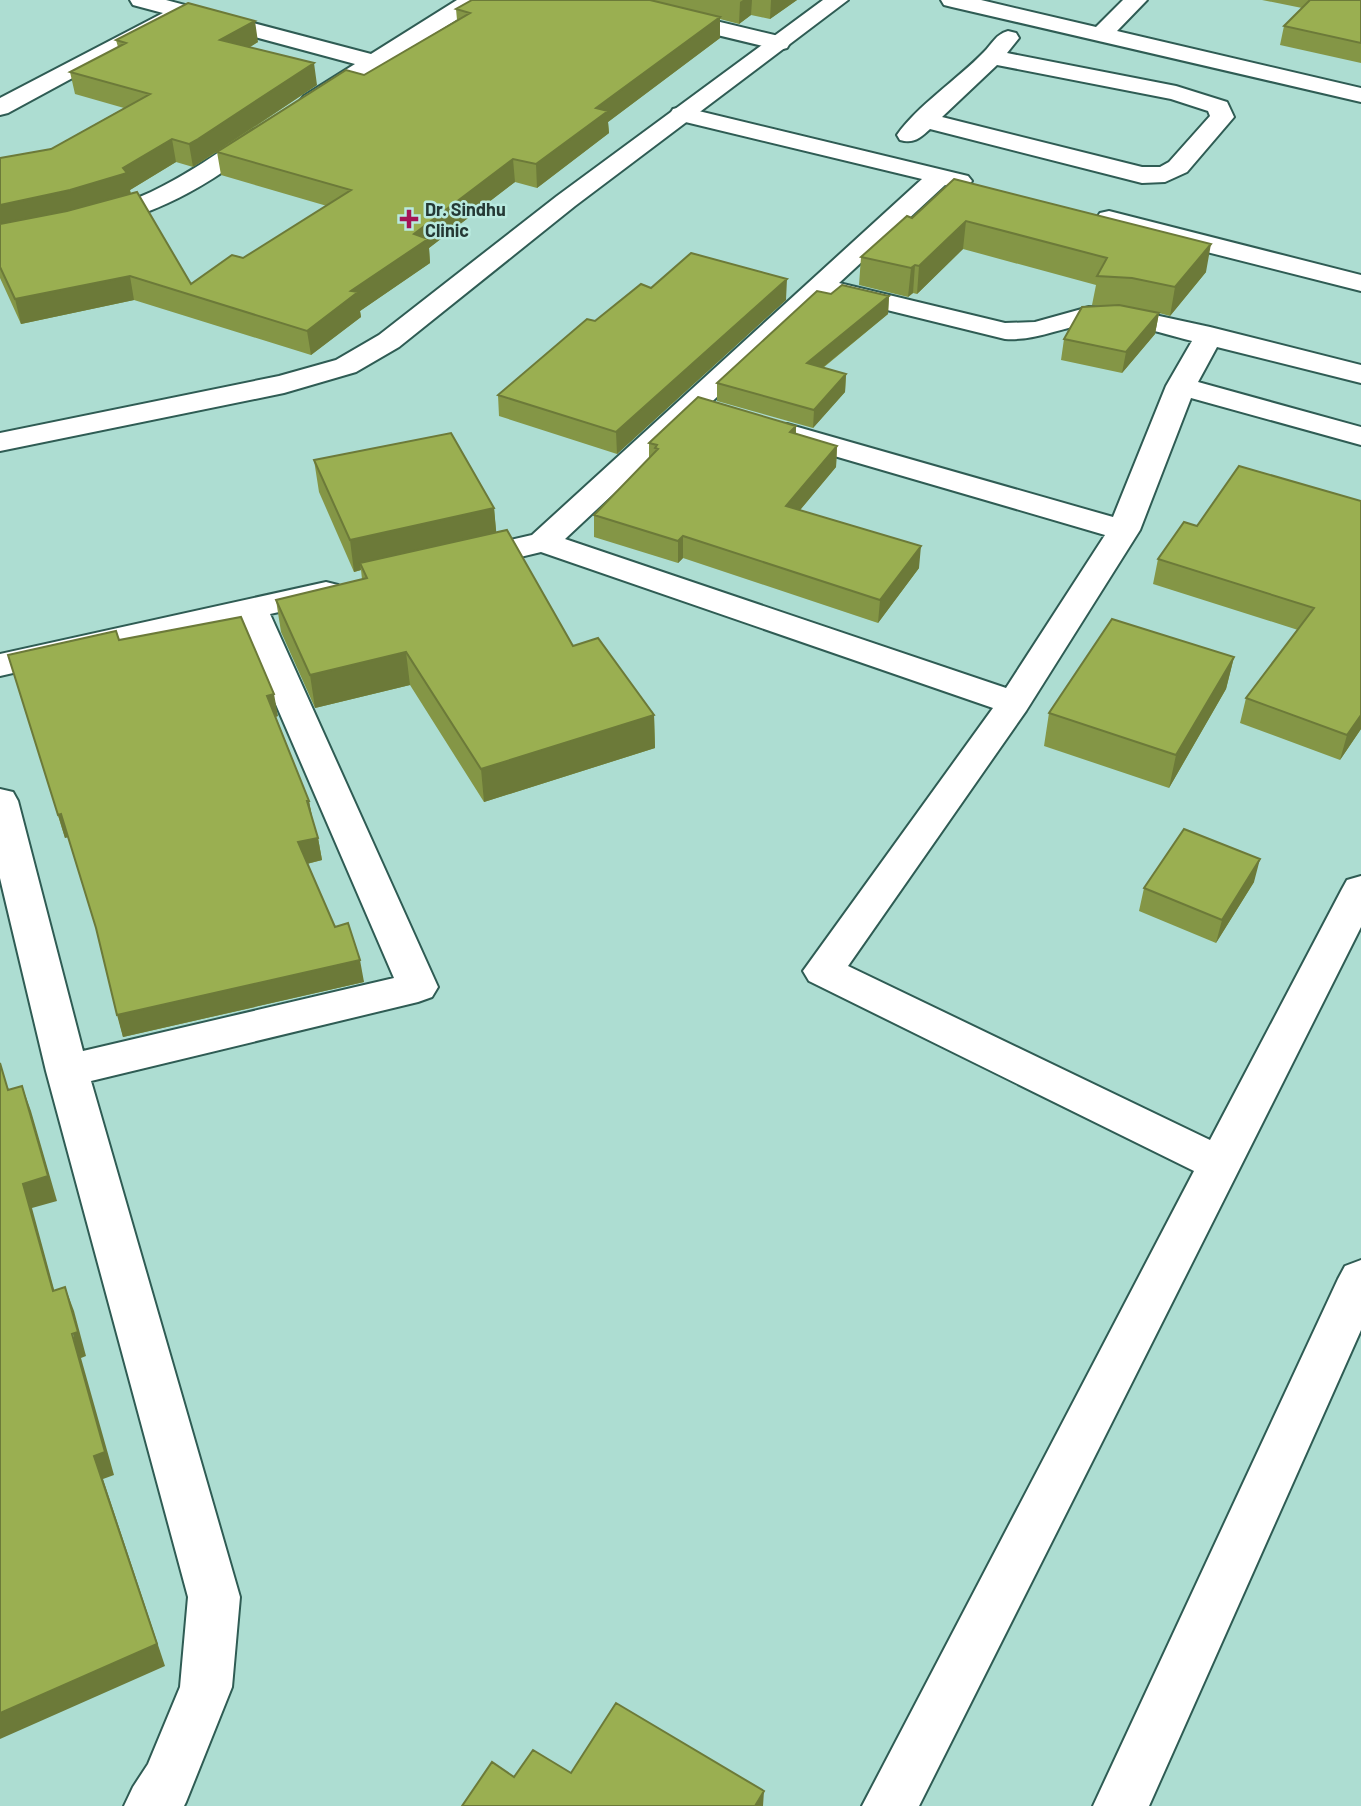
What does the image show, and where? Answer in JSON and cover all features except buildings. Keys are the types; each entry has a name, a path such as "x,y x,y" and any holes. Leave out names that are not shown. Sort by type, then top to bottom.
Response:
{"street":[{"path":"141,0 371,61"},
{"path":"0,238 55,229 118,213 159,198 198,177 371,61 472,0"},
{"path":"601,0 779,43"},
{"path":"0,442 284,384 346,366 389,341 566,201 837,0"},
{"path":"952,0 1361,95"},
{"path":"1100,34 1136,0"},
{"path":"0,108 179,10"},
{"path":"884,163 923,120 1030,18"},
{"path":"923,120 1142,175 1165,174 1178,167 1222,117 1219,107 1176,93 992,57"},
{"path":"682,114 979,186"},
{"path":"437,566 543,542 706,410 821,287 939,177"},
{"path":"1085,213 1361,283"},
{"path":"821,287 1005,331 1030,333 1077,317 1103,314 1210,335 1361,374"},
{"path":"1210,335 1181,386 1124,530 1014,703 823,971 1220,1164"},
{"path":"1181,386 1361,436"},
{"path":"758,425 1124,530"},
{"path":"543,542 1014,703"},
{"path":"0,665 357,584"},
{"path":"67,1071 418,987 251,608"},
{"path":"0,801 67,1071 214,1597 206,1688 167,1783 152,1806"},
{"path":"890,1806 1361,889"},
{"path":"1121,1806 1361,1279"}],"place":[{"name":"Dr. Sindhu Clinic","path":"409,219"}]}
